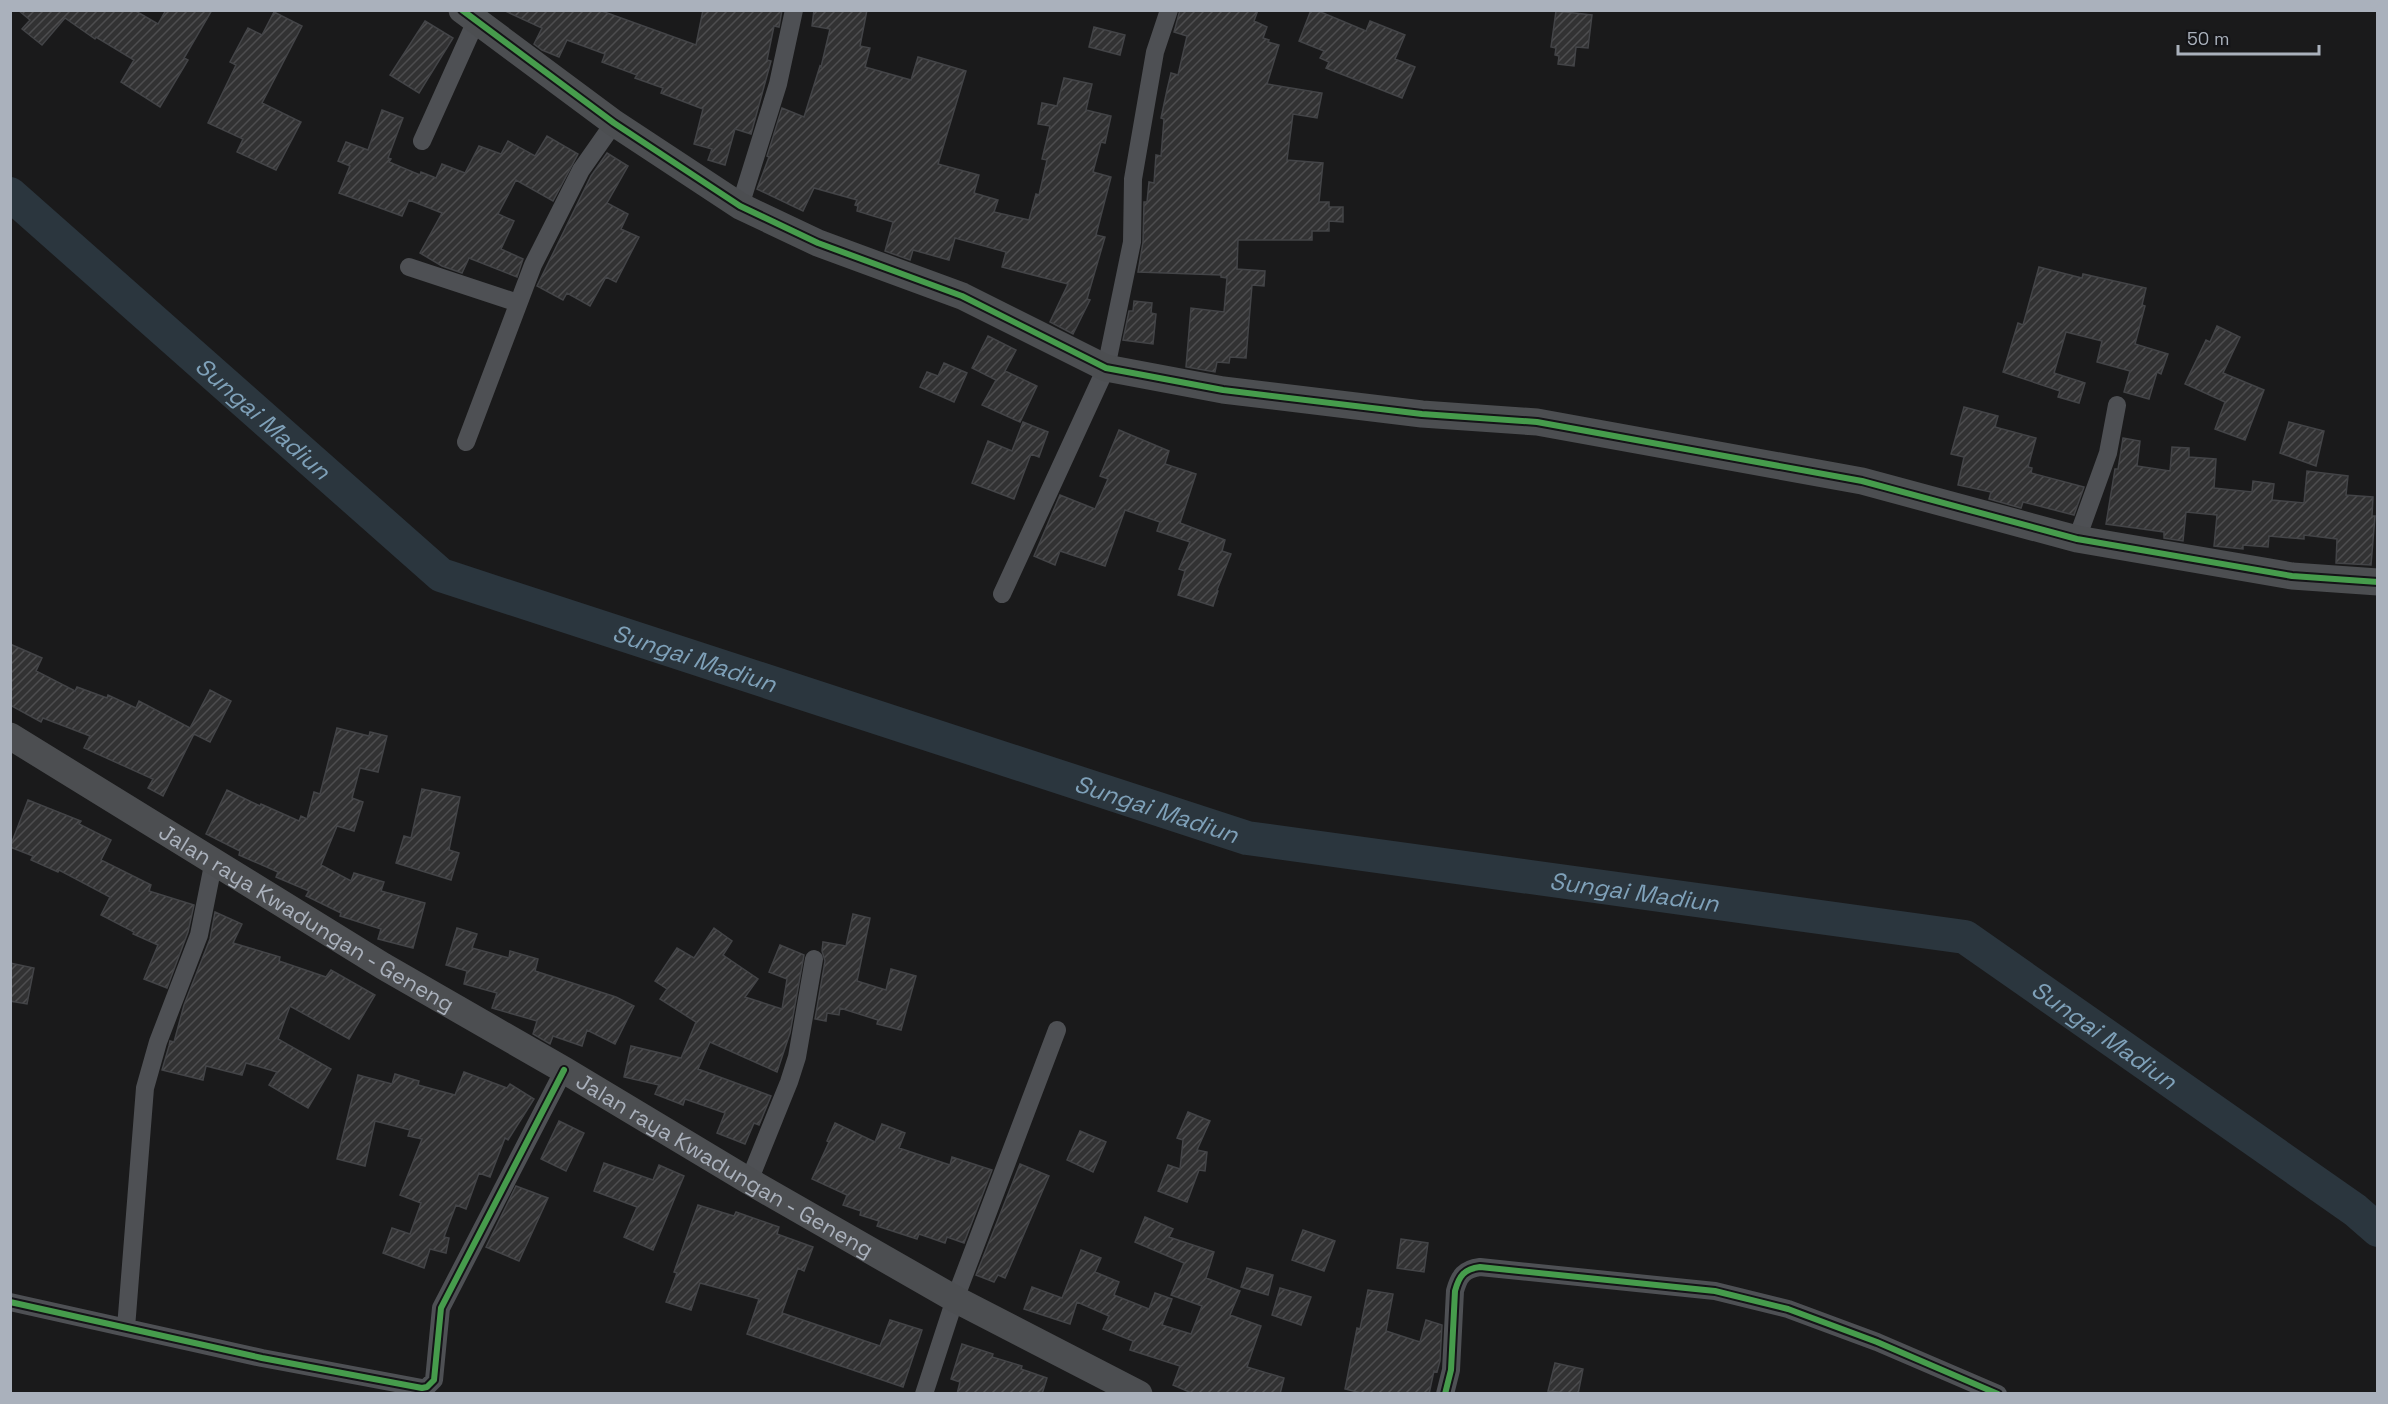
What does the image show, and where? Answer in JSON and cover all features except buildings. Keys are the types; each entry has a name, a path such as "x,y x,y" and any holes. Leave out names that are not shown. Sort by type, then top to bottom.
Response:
{"street":[{"path":"740,206 778,84 794,10"},
{"path":"1002,594 1106,368 1132,242 1133,179 1155,52 1169,10"},
{"path":"422,141 469,16 614,123 740,206 818,243 962,296 1106,368 1223,390 1422,414 1537,422 1862,481 2077,539 2292,576 2378,582"},
{"path":"466,442 533,265 581,170 614,123"},
{"path":"409,267 518,303"},
{"path":"2077,539 2108,453 2117,405"},
{"name":"Jalan raya Kwadungan - Geneng","path":"13,742 214,860 383,966 564,1070 749,1181 955,1299 1139,1394"},
{"path":"126,1328 145,1088 158,1042 200,935 214,860"},
{"path":"749,1181 789,1082 797,1056 814,959"},
{"path":"924,1394 955,1299 1057,1030"},
{"path":"10,1302 274,1360 423,1388 428,1387 434,1380 441,1308 564,1070"},
{"path":"1445,1394 1451,1370 1455,1291 1463,1272 1470,1268 1480,1267 1715,1291 1788,1309 1877,1342 1998,1394"}],"waterway":[{"name":"Sungai Madiun","path":"10,194 441,575 1247,838 1965,937 2355,1210 2378,1230"}],"cycle path":[{"path":"462,10 614,123 740,206 818,243 962,296 1106,368 1223,390 1422,414 1537,422 1862,481 2077,539 2292,576 2378,582"},
{"path":"10,1302 262,1358 422,1388 427,1387 434,1380 441,1308 564,1070"},
{"path":"1445,1394 1451,1370 1455,1291 1463,1274 1470,1269 1480,1267 1715,1291 1788,1309 1877,1342 1998,1394"}]}
